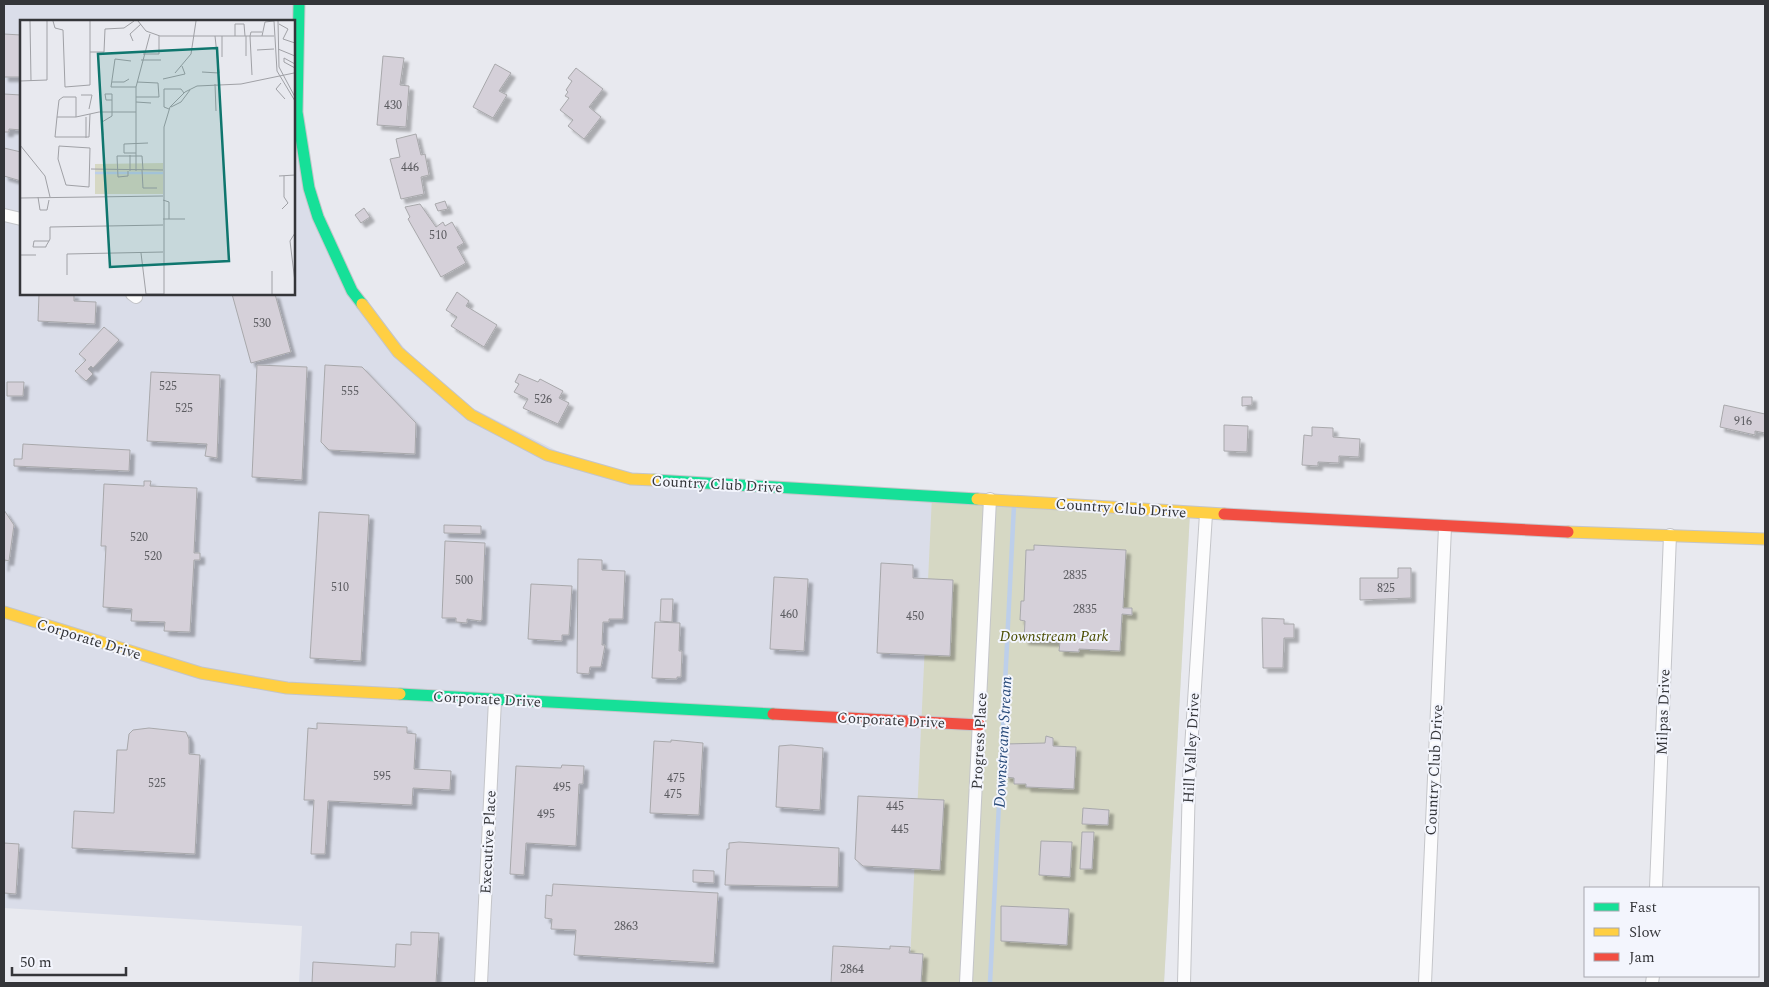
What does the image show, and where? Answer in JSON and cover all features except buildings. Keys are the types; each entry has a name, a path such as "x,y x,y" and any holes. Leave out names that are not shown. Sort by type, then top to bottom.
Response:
{"street":[{"name":"Country Club Drive","path":"300,4 297,112 309,188 318,218 352,291 398,352 471,415 547,455 631,479 1206,514 1765,539"},
{"path":"4,215 20,219"},
{"name":"Progress Place","path":"966,983 990,500"},
{"name":"Hill Valley Drive","path":"1184,983 1189,780 1206,514"},
{"name":"Country Club Drive","path":"1425,983 1445,526"},
{"name":"Milpas Drive","path":"1656,887 1670,535"},
{"name":"Corporate Drive","path":"4,612 210,675 287,688 980,725"},
{"name":"Executive Place","path":"481,983 495,700"}],"shaded area":[{"path":"4,4 299,4 304,160 346,278 441,392 595,470 1190,511 1164,983 299,983 302,926 4,908"}],"green space":[{"name":"Downstream Park","path":"932,496 1190,513 1164,983 909,983"}],"waterway":[{"name":"Downstream Stream","path":"990,983 1014,505"}],"traffic: fast":[{"path":"299,4 297,112 309,188 318,217 352,291 362,304"},
{"path":"654,480 977,499"},
{"path":"400,694 773,714"}],"traffic: slow":[{"path":"362,304 398,352 471,415 547,455 631,479 654,480"},
{"path":"977,499 1224,514"},
{"path":"1568,532 1765,539"},
{"path":"4,612 201,673 287,688 400,694"}],"traffic: jam":[{"path":"1224,514 1568,532"},
{"path":"773,714 980,725"}]}
